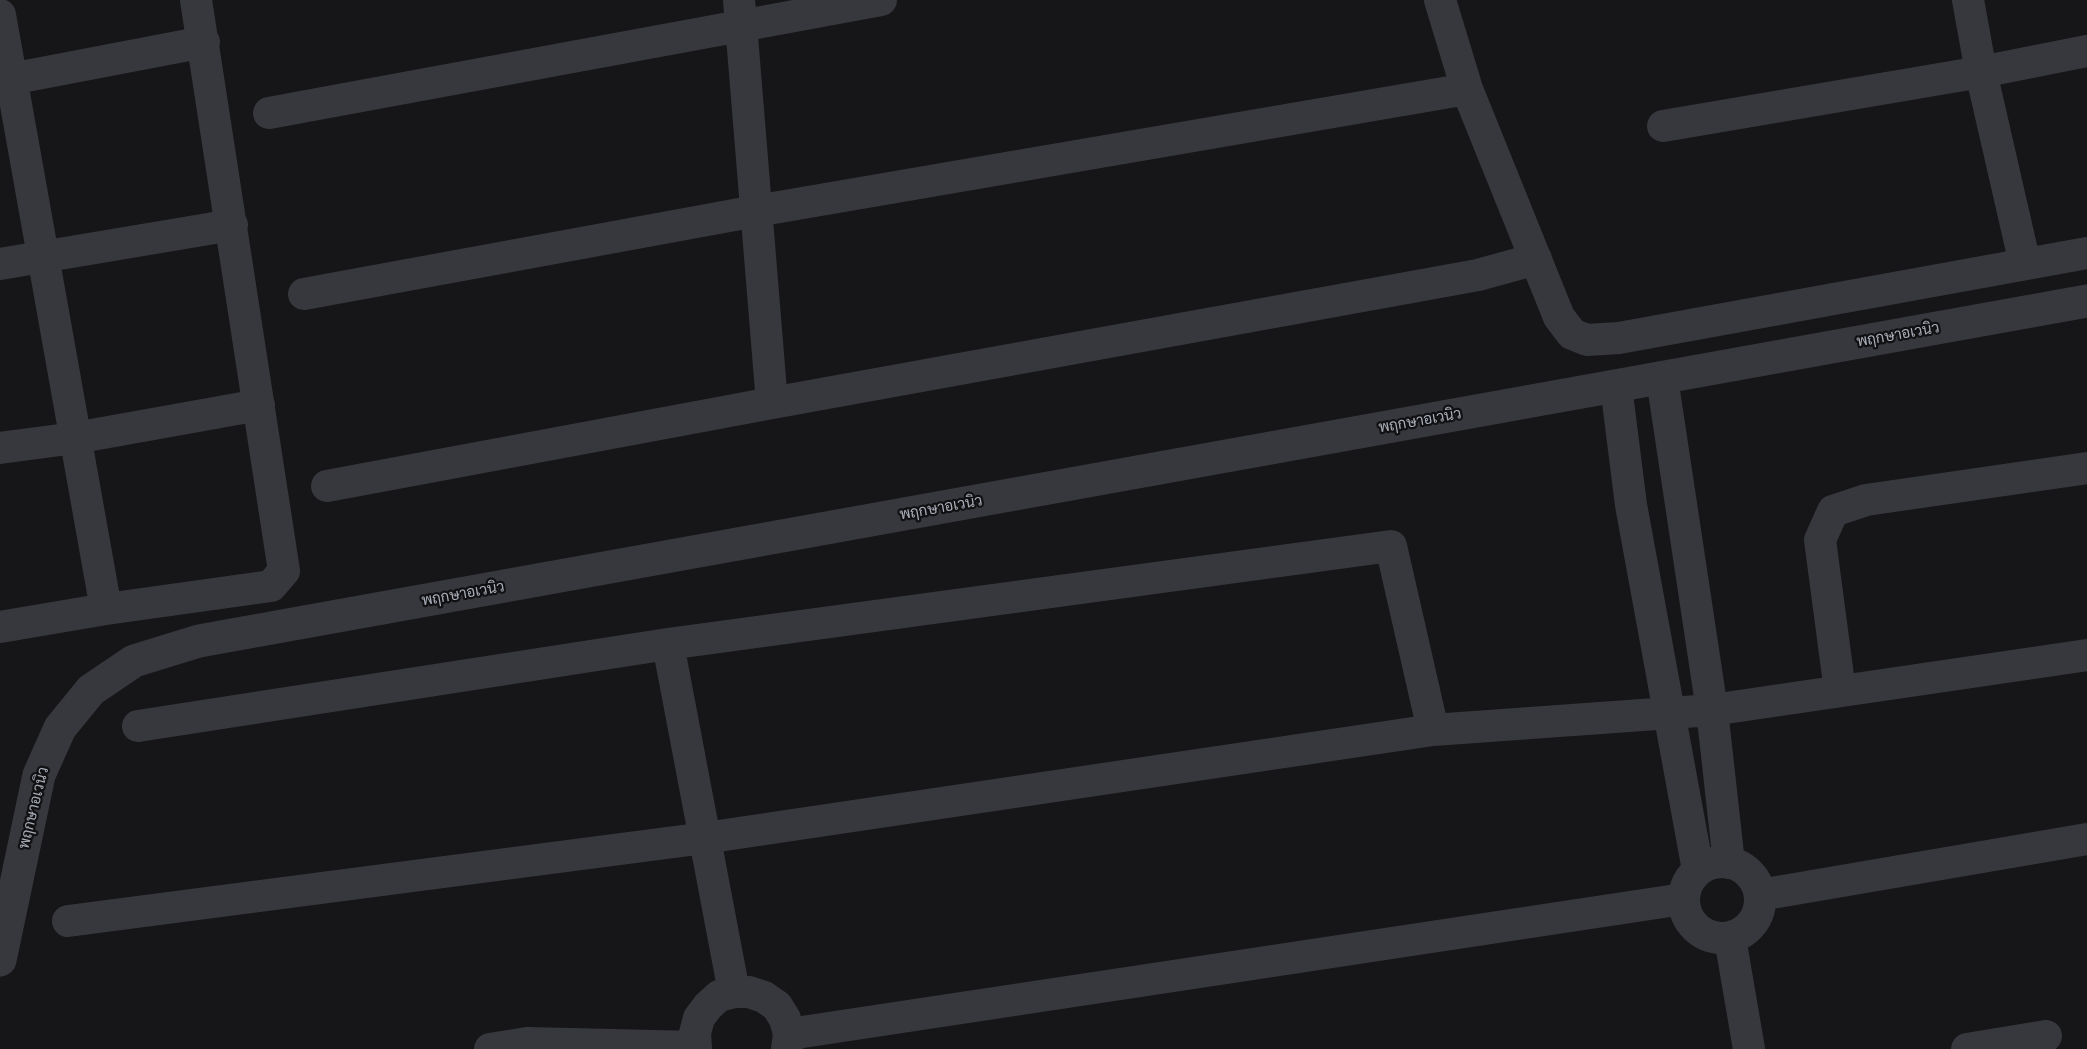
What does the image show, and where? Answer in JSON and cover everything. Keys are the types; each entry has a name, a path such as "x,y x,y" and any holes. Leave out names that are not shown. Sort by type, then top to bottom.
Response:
{"street":[{"path":"0,627 106,609 271,586 284,571 196,0"},
{"path":"269,113 740,13 881,0"},
{"path":"1440,0 1467,89 1559,317 1572,334 1587,340 1619,338 2087,253"},
{"path":"1968,0 2025,264"},
{"path":"740,13 772,403"},
{"path":"0,15 5,80 42,257 106,609"},
{"path":"5,80 204,42"},
{"path":"1663,126 1982,72 2087,51"},
{"path":"304,294 756,211 1467,89"},
{"path":"0,264 232,225"},
{"path":"327,486 1478,275 1536,259"},
{"name":"พฤกษาอเวนิว","path":"0,960 39,775 60,728 91,690 134,661 200,641 2087,301"},
{"path":"1662,378 1712,710 1729,862"},
{"path":"1616,386 1631,505 1698,870"},
{"path":"0,448 75,438 259,405"},
{"path":"1840,691 1820,540 1833,511 1866,500 2087,468"},
{"path":"138,726 669,644 1391,546 1433,730"},
{"path":"669,644 734,992"},
{"path":"68,921 705,838 1433,730 1670,715 2087,655"},
{"path":"1760,895 2087,839"},
{"path":"1729,862 1750,874 1757,884 1760,895 1757,917 1750,927 1741,934 1718,939 1697,930 1684,910 1683,899 1691,878 1698,870 1708,865 1729,862"},
{"path":"490,1049 527,1043 696,1048 695,1033 703,1012 719,996 734,992 749,992 764,997 777,1006 785,1019 788,1041 1683,899"},
{"path":"1730,938 1749,1049"},
{"path":"1967,1049 2046,1036"}]}
